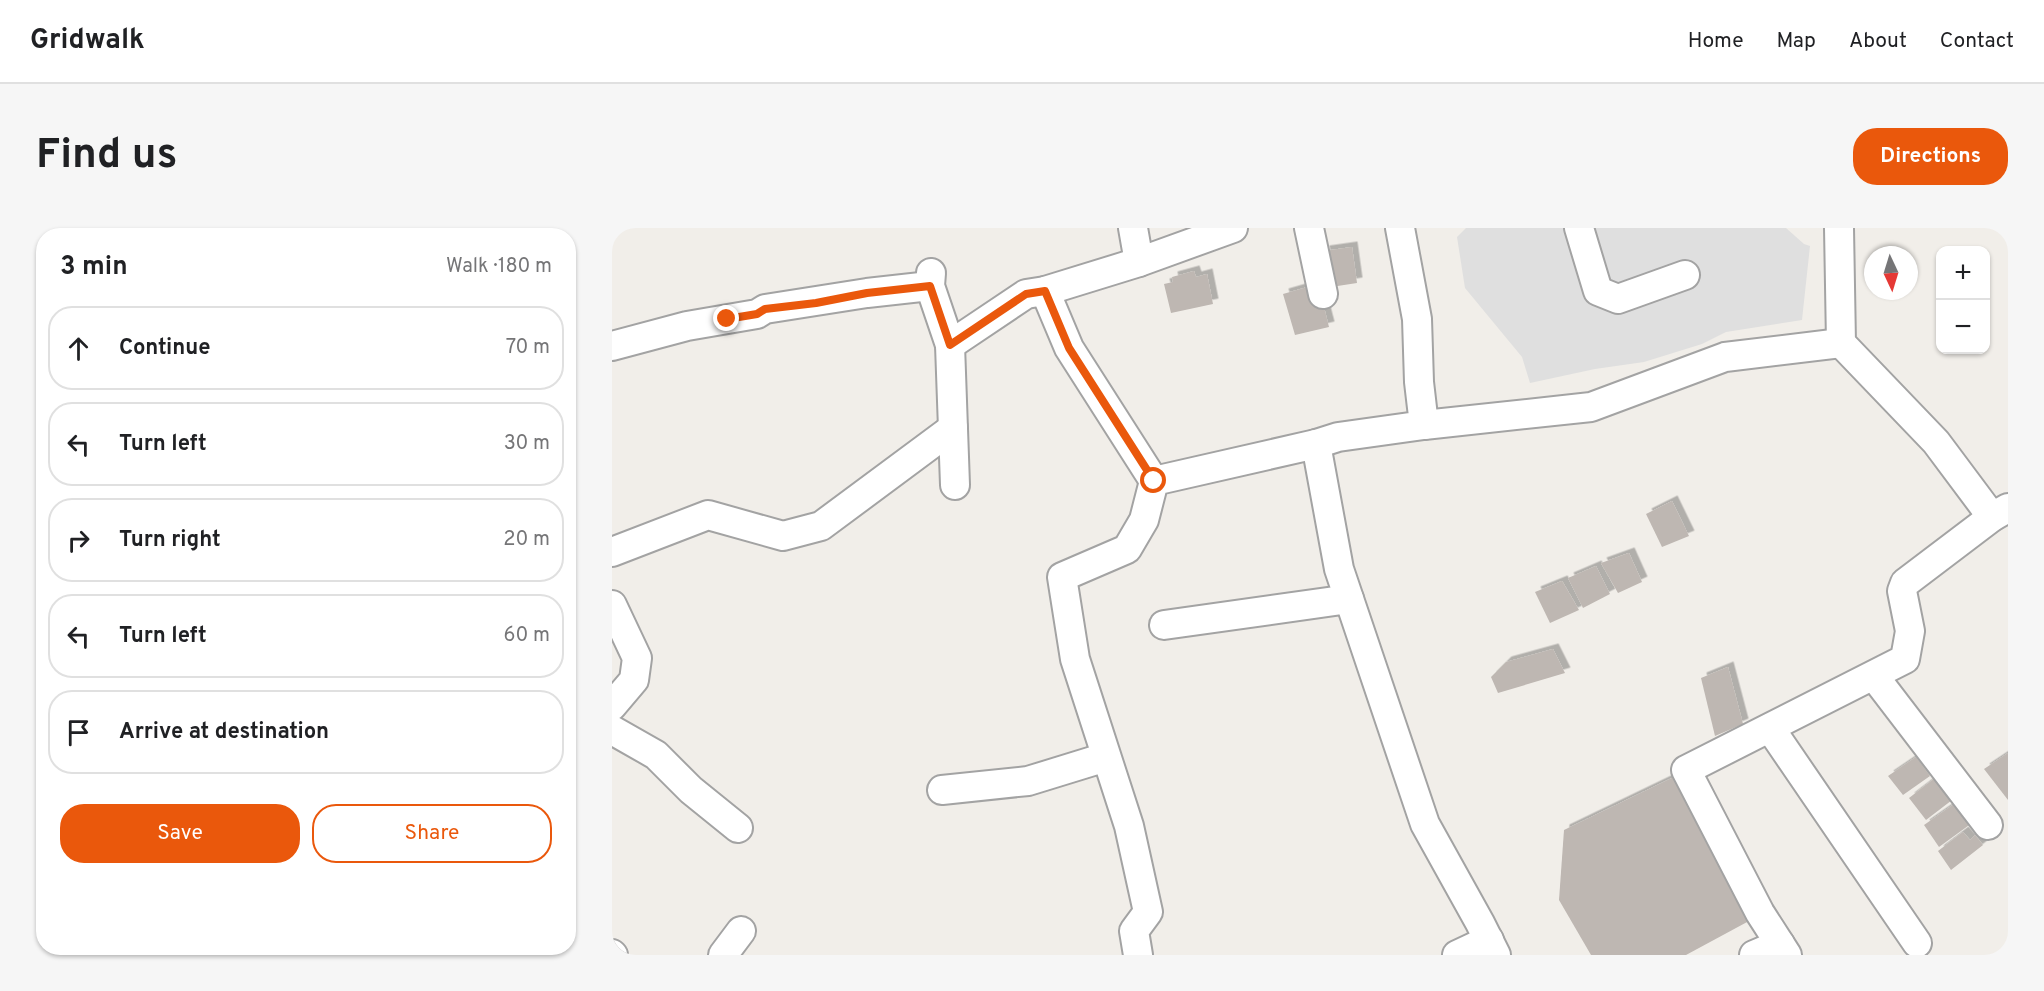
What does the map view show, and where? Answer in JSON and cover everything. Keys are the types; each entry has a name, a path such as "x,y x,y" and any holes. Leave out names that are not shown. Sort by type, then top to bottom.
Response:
{"street":[{"path":"1133,228 1139,262"},
{"path":"950,345 1026,294 1045,291 1139,262 1233,228"},
{"path":"1309,228 1323,294"},
{"path":"1400,228 1418,319 1419,382 1424,425"},
{"path":"1579,228 1598,291 1618,299 1685,274"},
{"path":"1754,955 1783,949 1760,913 1686,770 1905,659 1910,631 1902,591 1905,583 2000,513 1841,343 1839,228"},
{"path":"612,346 687,326 757,314 765,309 816,303 930,280 950,345 955,485"},
{"path":"1045,291 1069,348 1154,481 1144,520 1126,549 1062,577 1075,659 1129,826 1148,912 1134,932 1138,955"},
{"path":"1154,481 1338,437 1591,407 1725,357 1841,343"},
{"path":"612,552 708,515 783,536 821,526 953,428"},
{"path":"1316,444 1339,569 1425,824 1492,948 1457,955"},
{"path":"1164,625 1349,599"},
{"path":"612,605 637,658 634,680 612,706"},
{"path":"1874,676 1988,825"},
{"path":"1770,728 1917,944"},
{"path":"612,730 656,755 691,790 738,828"},
{"path":"942,790 1028,781 1106,758"},
{"path":"723,955 741,931"}],"shaded area":[{"path":"1466,228 1786,228 1804,244 1810,246 1802,320 1726,332 1702,344 1644,362 1595,369 1530,383 1522,357 1465,288 1457,237"}],"building":[{"path":"1352,247 1357,283 1331,287 1324,251"},
{"path":"1194,271 1196,277 1207,274 1213,304 1171,313 1164,284 1173,282 1172,277"},
{"path":"1318,284 1329,327 1295,335 1283,294"},
{"path":"1672,501 1689,536 1662,547 1646,514"},
{"path":"1629,553 1642,582 1618,593 1601,563"},
{"path":"1596,566 1610,594 1583,608 1568,578"},
{"path":"1562,581 1579,610 1550,623 1535,592"},
{"path":"1553,649 1565,673 1498,693 1491,677 1506,662"},
{"path":"1728,667 1743,724 1715,736 1701,678"},
{"path":"2008,753 2008,800 1984,769"},
{"path":"1916,757 1930,776 1903,795 1888,776"},
{"path":"1939,775 1956,797 1926,820 1909,798"},
{"path":"1676,776 1749,921 1686,955 1591,955 1559,900 1564,830"},
{"path":"1957,802 1972,823 1939,847 1924,825"},
{"path":"1963,832 1970,840 1975,835 1983,845 1951,870 1938,851"}],"route":[{"path":"727,319 757,314 765,309 930,286 950,345 1026,294 1045,291 1069,348 1154,481"}]}
